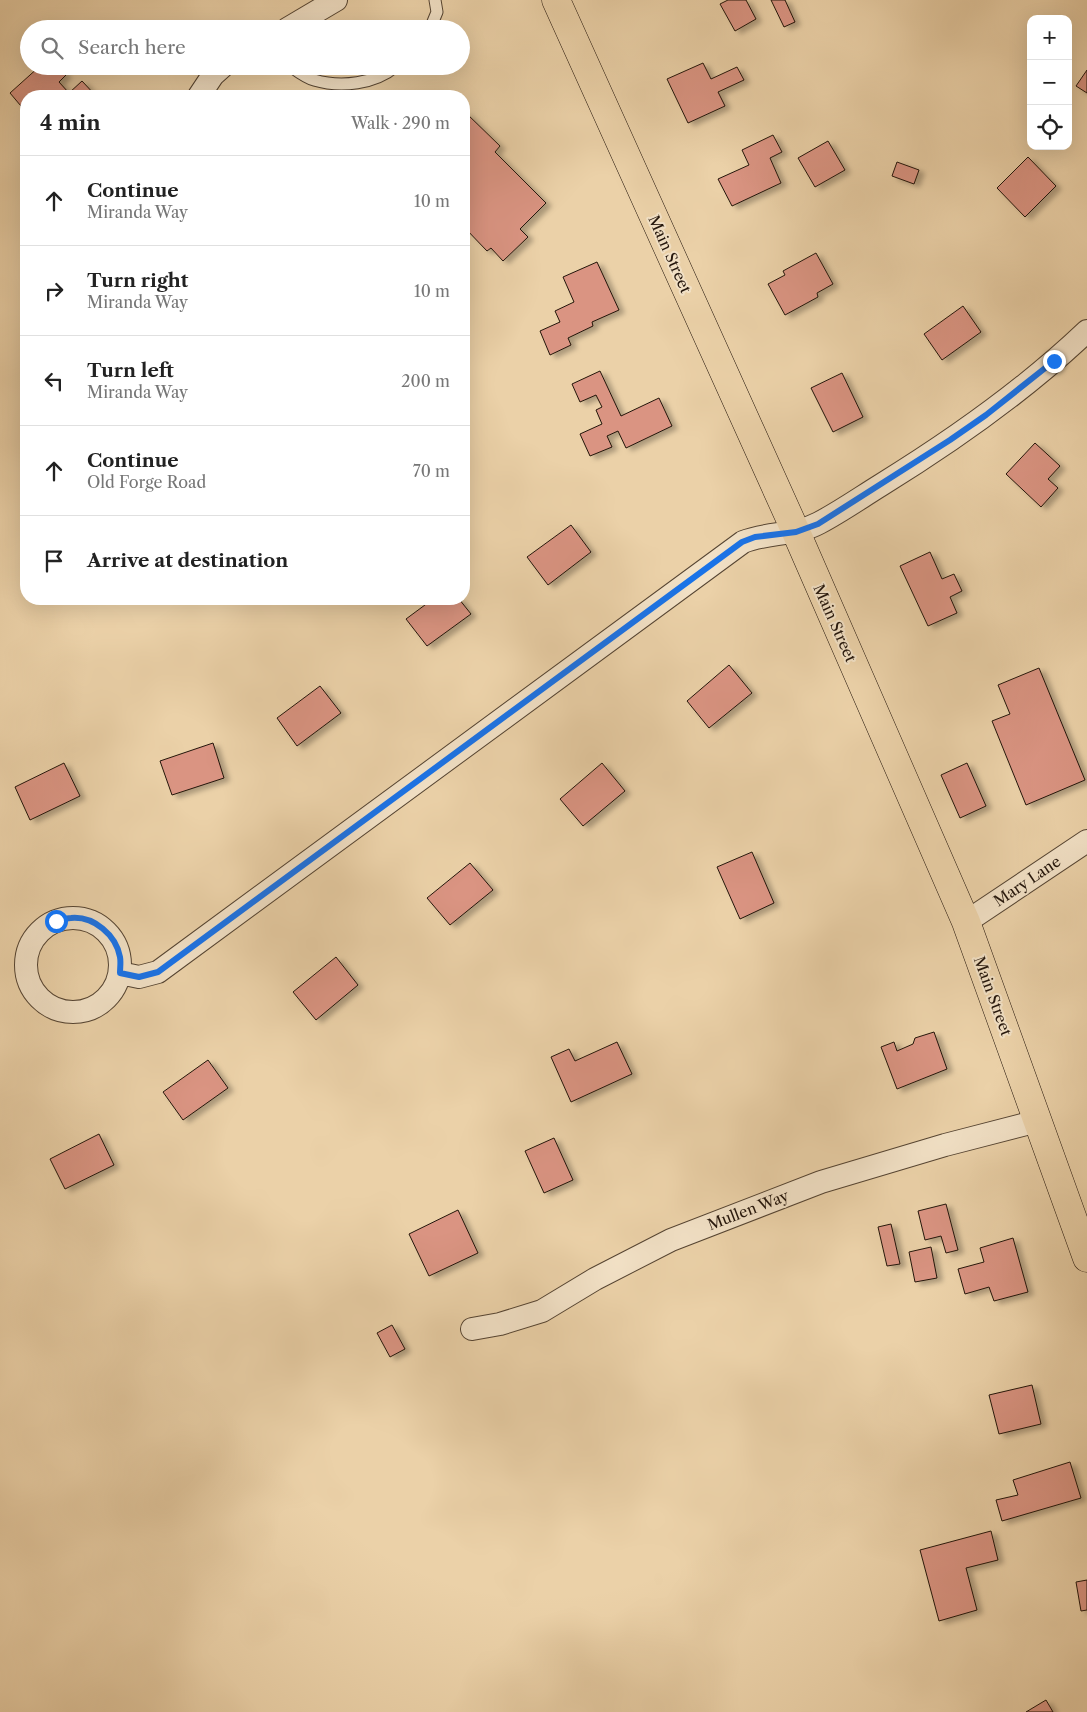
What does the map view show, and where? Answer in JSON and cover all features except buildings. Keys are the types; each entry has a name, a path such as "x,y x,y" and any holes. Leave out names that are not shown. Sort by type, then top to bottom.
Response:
{"main road":[{"name":"Main Street","path":"556,0 796,532 966,922 1087,1258"}],"street":[{"path":"302,20 336,0"},
{"path":"203,90 213,75"},
{"path":"120,973 139,977 158,972 742,542 755,537 796,532 818,524 950,440 1054,361 1087,331"},
{"name":"Mary Lane","path":"966,922 1087,841"},
{"path":"72,918 88,920 103,928 114,941 120,956 120,973 115,988 104,1001 82,1011 58,1010 43,1002 32,990 26,974 26,958 31,942 42,930 56,921 72,918"},
{"name":"Mullen Way","path":"472,1329 500,1324 542,1310 595,1279 671,1240 821,1182 1038,1121"}],"lane":[{"path":"434,20 437,12 435,0"},
{"path":"305,75 313,80 333,83 364,83 383,75"}],"route":[{"path":"56,921 72,918 88,920 103,928 114,941 120,956 120,973 139,977 158,972 742,542 755,537 796,532 818,524 900,474 950,440 986,415 1054,361"}]}
